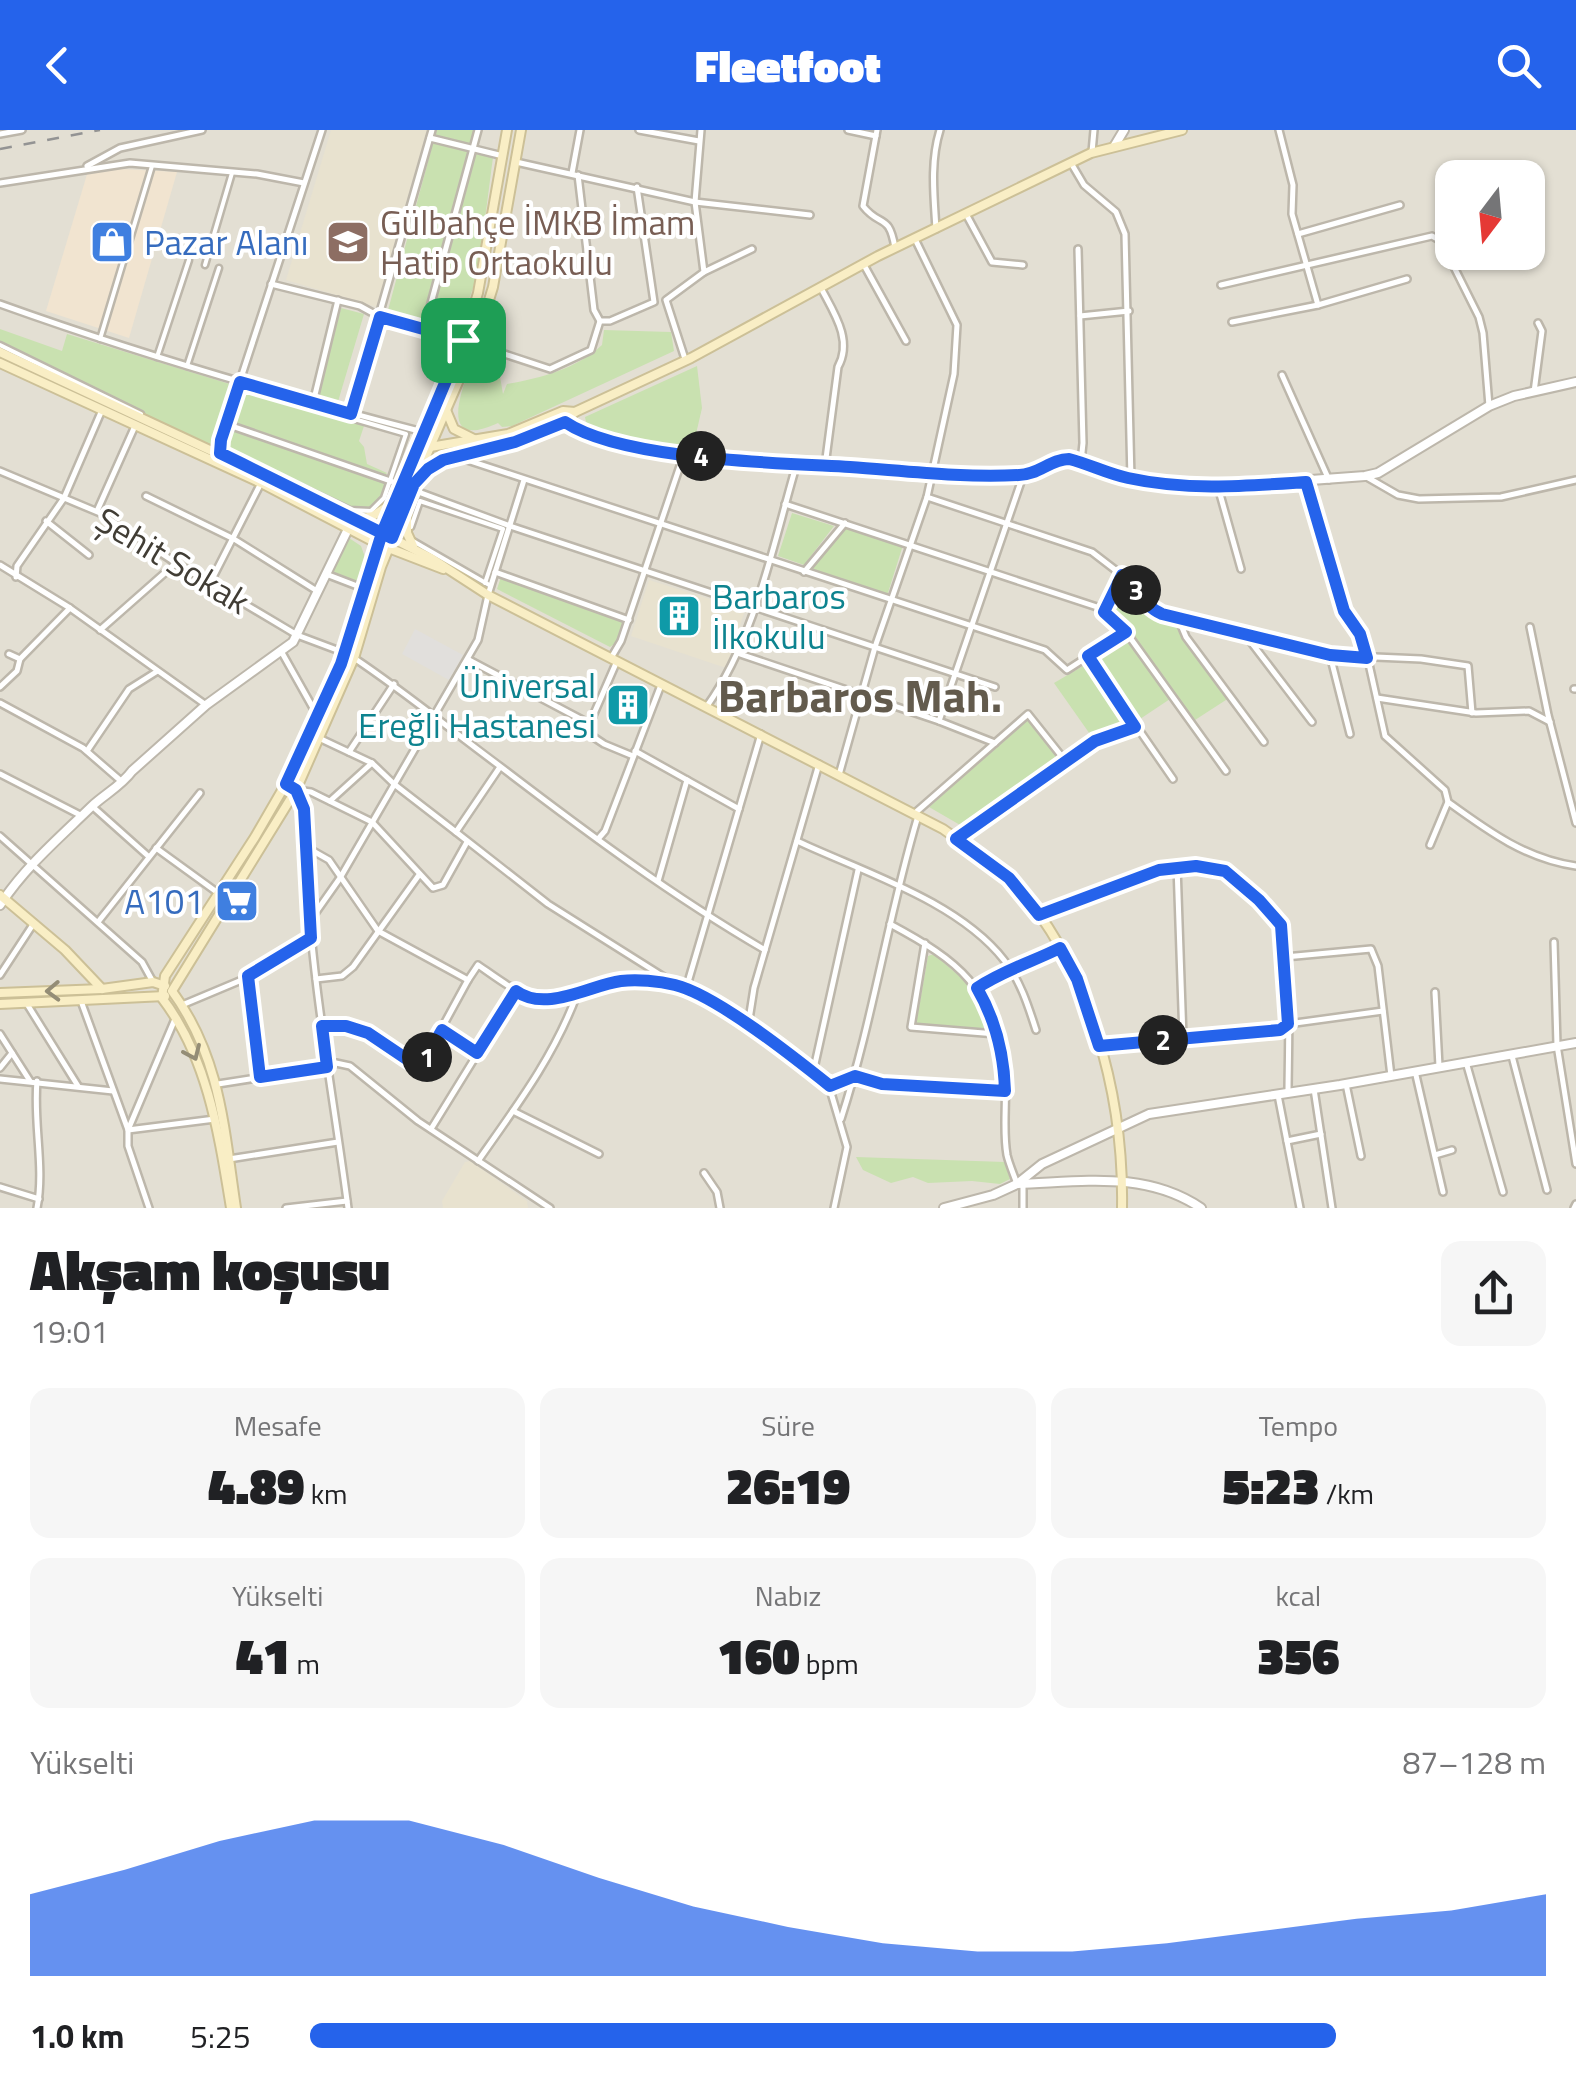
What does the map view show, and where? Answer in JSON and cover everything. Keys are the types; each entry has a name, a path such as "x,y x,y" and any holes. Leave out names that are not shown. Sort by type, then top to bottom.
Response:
{"main road":[{"path":"0,1004 162,998 172,991 296,790 321,739 350,655 377,564 382,533 463,340 484,268 508,130"},
{"path":"157,983 286,784 350,655 365,589 390,543 474,344 492,286 521,130"},
{"path":"414,487 428,469 443,460 515,442 565,422 575,412 686,360 863,264 1071,162 1115,146 1182,130"},
{"path":"0,348 356,519 382,533 390,543 488,588 614,659 916,815 1009,878 1039,915 1077,979 1120,1128 1122,1208"},
{"path":"0,362 261,483 378,544 390,543"},
{"path":"446,408 454,429 476,440"},
{"path":"402,484 430,447 508,434 562,411 575,412"},
{"path":"356,519 373,516 395,502"},
{"path":"408,502 406,528 412,553"},
{"path":"359,533 377,564"},
{"path":"377,564 412,553"},
{"path":"2,900 34,923 102,989"},
{"path":"157,983 202,1072 215,1119 230,1208"},
{"path":"0,993 157,983 172,991 202,1037 218,1084 230,1208"}],"street":[{"path":"0,134 22,130"},
{"path":"84,167 120,148 202,130"},
{"path":"216,451 322,130"},
{"path":"351,414 432,130"},
{"path":"424,330 478,130"},
{"path":"474,344 550,369 592,350 600,322 594,310 575,174 580,130"},
{"path":"638,130 699,141"},
{"path":"700,130 694,202 704,272"},
{"path":"848,130 876,133 863,206 870,215 886,221 895,248"},
{"path":"936,229 933,190 940,130"},
{"path":"1092,153 1094,130"},
{"path":"1115,146 1124,130"},
{"path":"1279,130 1293,185 1292,214 1318,305"},
{"path":"430,138 503,156"},
{"path":"516,162 694,202 810,214"},
{"path":"1071,162 1084,185 1116,212 1125,234 1131,479"},
{"path":"100,339 152,164"},
{"path":"0,182 84,167 152,164 233,171 304,183"},
{"path":"206,265 233,171"},
{"path":"637,187 654,302"},
{"path":"1298,234 1400,205"},
{"path":"966,214 992,262 1023,264"},
{"path":"1221,284 1432,236 1441,241 1479,317 1489,406"},
{"path":"839,775 875,647 927,498 954,374 957,325 915,238"},
{"path":"1078,249 1084,443 1081,462"},
{"path":"600,322 666,300 704,272 752,250"},
{"path":"157,357 189,260"},
{"path":"863,264 906,341"},
{"path":"187,366 219,268"},
{"path":"1232,322 1318,305 1407,280"},
{"path":"272,284 360,306 380,317 463,340"},
{"path":"821,288 842,329 844,356 838,368 825,466"},
{"path":"313,403 338,300"},
{"path":"666,300 686,360"},
{"path":"0,304 157,357 423,432"},
{"path":"1080,316 1128,312"},
{"path":"1534,392 1542,331 1538,323"},
{"path":"1282,375 1329,480"},
{"path":"565,422 581,434 684,454 1023,476 1060,459 1131,479 1218,487 1378,473 1489,406 1576,382"},
{"path":"224,440 222,450 354,512 376,508 390,480 406,434 247,388"},
{"path":"16,576 17,566 64,498 102,410"},
{"path":"226,424 402,484"},
{"path":"97,512 135,426"},
{"path":"684,454 622,641 586,732 739,809"},
{"path":"458,456 1046,650 1068,670 1126,632"},
{"path":"707,706 728,677 737,653 797,464"},
{"name":"Şehit Sokak","path":"0,470 97,512 176,564 298,635 350,655 598,839 708,917 765,950"},
{"path":"939,722 1023,476"},
{"path":"1364,476 1398,496 1420,499 1501,497 1576,480"},
{"path":"488,588 524,480"},
{"path":"1306,482 1344,611 1360,634 1385,736 1445,790 1448,802 1430,845"},
{"path":"210,583 261,483"},
{"path":"414,487 510,526 995,687"},
{"path":"1218,487 1241,569"},
{"path":"146,496 234,539 317,591"},
{"path":"927,498 1092,552 1131,582 1143,603 1178,618 1330,655 1468,666 1472,712"},
{"path":"309,922 340,878 436,718 478,640 504,528 420,501 410,530 416,544 488,588"},
{"path":"785,504 991,570 1104,612 1126,632 1226,770"},
{"path":"46,522 89,555"},
{"path":"804,572 845,523"},
{"path":"2,900 32,862 92,806 123,783 206,705 298,635 349,528"},
{"path":"100,630 176,564"},
{"path":"0,565 70,608 206,705"},
{"path":"496,572 629,620"},
{"path":"326,574 365,589"},
{"path":"1104,612 1122,575"},
{"path":"0,687 70,608"},
{"path":"1178,618 1186,637 1264,742"},
{"path":"1530,627 1576,823"},
{"path":"1246,636 1312,722"},
{"path":"281,651 318,718"},
{"path":"737,653 995,743"},
{"path":"9,654 20,660"},
{"path":"1330,655 1350,734"},
{"path":"1088,656 1173,779"},
{"path":"468,660 590,724"},
{"path":"86,751 129,689 156,672"},
{"path":"598,839 661,683"},
{"path":"349,752 394,684"},
{"path":"1376,698 1472,712 1530,712 1550,722"},
{"path":"0,703 86,751 123,783"},
{"path":"840,1122 855,1076 916,815 1028,714 1067,763"},
{"path":"956,839 1095,741 1135,727"},
{"path":"686,989 761,734"},
{"path":"321,739 372,763 548,904 676,985 704,996 748,1024 830,1086 847,1147 834,1208"},
{"path":"330,801 372,763"},
{"path":"748,1024 754,988 819,764"},
{"path":"456,832 500,766"},
{"path":"0,774 82,816"},
{"path":"658,881 686,780"},
{"path":"286,784 372,822 433,888 443,885 468,842"},
{"path":"286,1208 347,1204 309,922 304,809 296,790"},
{"path":"98,922 200,792"},
{"path":"1448,802 1526,853 1576,866"},
{"path":"92,806 148,856"},
{"path":"0,836 142,962 157,983"},
{"path":"796,841 931,901 964,922 1012,970 1036,1030"},
{"path":"155,847 218,892"},
{"path":"306,847 328,860 378,931 468,980"},
{"path":"1039,915 1178,866 1214,868 1234,877 1278,918 1285,957 1288,1094"},
{"path":"1178,866 1184,1038"},
{"path":"810,1071 815,1064 858,869"},
{"path":"316,979 342,976 354,967 419,875"},
{"path":"0,974 34,923"},
{"path":"888,924 925,943 977,988 996,1034 1004,1069 1007,1154 1020,1184 1023,1208"},
{"path":"182,1005 248,976 311,938"},
{"path":"1554,942 1557,1045 1576,1164"},
{"path":"925,943 911,1027 996,1034"},
{"path":"977,988 1005,970 1060,948"},
{"path":"1285,957 1371,950 1378,966 1391,1076"},
{"path":"322,1026 346,1026 368,1033 420,1068 478,965 516,991 533,996 577,996 620,981 676,985"},
{"path":"248,976 260,1077"},
{"path":"431,1129 516,991"},
{"path":"1435,992 1440,1066"},
{"path":"478,1161 560,1038 577,996"},
{"path":"81,1001 128,1130 128,1146 149,1208"},
{"path":"26,1003 78,1086"},
{"path":"1099,1046 1280,1030 1288,1024 1383,1010"},
{"path":"128,1130 176,1016"},
{"path":"442,1030 477,1053"},
{"path":"0,1034 34,1081 37,1208"},
{"path":"944,1208 1020,1184 1042,1164 1149,1114 1314,1090 1576,1043"},
{"path":"0,1068 12,1053"},
{"path":"1512,1053 1547,1190"},
{"path":"218,1084 327,1067 336,1062 350,1066 431,1129 550,1208"},
{"path":"1466,1062 1503,1192"},
{"path":"1415,1071 1443,1192"},
{"path":"830,1086 855,1076 882,1084 1005,1091"},
{"path":"0,1079 113,1091"},
{"path":"1346,1084 1361,1156"},
{"path":"1314,1090 1332,1208"},
{"path":"1278,1095 1300,1208"},
{"path":"513,1111 599,1154"},
{"path":"128,1130 215,1119"},
{"path":"1287,1141 1321,1134"},
{"path":"228,1159 338,1142"},
{"path":"1435,1154 1452,1150"},
{"path":"704,1172 717,1192 720,1208"},
{"path":"1020,1184 1123,1180 1168,1190 1201,1208"},
{"path":"0,1186 39,1198"}],"shaded area":[{"path":"0,130 1576,130 1576,1208 0,1208"},
{"name":"Gülbahçe İMKB İmam Hatip Ortaokulu","path":"331,130 427,130 380,308 286,280"},
{"name":"Pazar Alanı","path":"88,171 177,172 129,338 46,311"},
{"path":"649,580 745,610 726,668 631,636"},
{"path":"415,629 463,655 449,680 402,654"},
{"path":"470,1161 527,1201 528,1208 443,1208 442,1201 465,1162"}],"green space":[{"path":"437,130 476,130 472,147 434,138"},
{"path":"433,143 469,150 421,325 387,314"},
{"path":"475,154 493,157 478,273 457,335 429,327"},
{"path":"341,308 364,314 337,405 317,400"},
{"path":"0,329 62,351 67,334 233,385 212,447 0,347"},
{"path":"604,330 671,332 674,351 512,426 502,427 498,423 475,430 463,427 458,416 460,400 486,331 492,331 503,394 507,384 545,375 581,360 602,345"},
{"path":"697,366 702,408 693,447 588,432 585,417"},
{"path":"241,388 364,426 359,441 367,464 387,473 384,476 231,423"},
{"path":"233,430 386,482 380,502 357,510 225,449"},
{"path":"792,513 834,526 804,565 778,556"},
{"path":"844,528 903,545 887,596 812,569"},
{"path":"349,538 361,546 366,560 359,584 330,573"},
{"path":"501,577 625,621 617,642 610,647 497,589"},
{"path":"1124,582 1149,614 1176,621 1229,698 1195,720 1110,609"},
{"path":"1125,638 1170,699 1137,721 1093,658"},
{"path":"1088,663 1131,727 1092,737 1054,683"},
{"path":"1028,720 1061,760 1058,767 967,829 929,807"},
{"path":"934,954 981,999 988,1023 984,1031 916,1024 928,956"},
{"path":"856,1157 1005,1162 1010,1179 1000,1184 928,1183 913,1177 891,1183 863,1170"}],"railway":[{"path":"0,149 100,130"}],"place":[{"name":"Pazar Alanı","path":"112,242"},
{"name":"Gülbahçe İMKB İmam Hatip Ortaokulu","path":"348,242"},
{"name":"Barbaros İlkokulu","path":"679,616"},
{"name":"Üniversal Ereğli Hastanesi","path":"628,705"},
{"name":"A101","path":"237,901"}],"district":[{"name":"Barbaros Mah.","path":"860,695"}],"route":[{"path":"463,340 380,317 351,414 240,382 220,453 356,519 382,533 392,538 414,484 428,469 443,460 515,442 565,422 581,434 616,443 684,454 825,466 1023,476 1060,459 1069,459 1131,479 1182,486 1306,482 1344,611 1360,634 1367,658 1330,655 1162,614 1143,603 1122,575 1104,612 1126,632 1088,656 1135,727 1095,741 956,839 1009,878 1039,915 1159,870 1196,866 1225,871 1281,925 1288,1024 1280,1030 1099,1046 1077,979 1060,948 1016,970 1005,970 977,988 994,1024 1005,1091 882,1084 855,1076 830,1086 704,996 676,985 620,981 577,996 522,996 516,991 477,1053 442,1030 420,1068 368,1033 346,1026 322,1026 327,1067 260,1077 248,976 311,938 304,809 296,790 286,784 341,664 382,533 463,340"}]}
